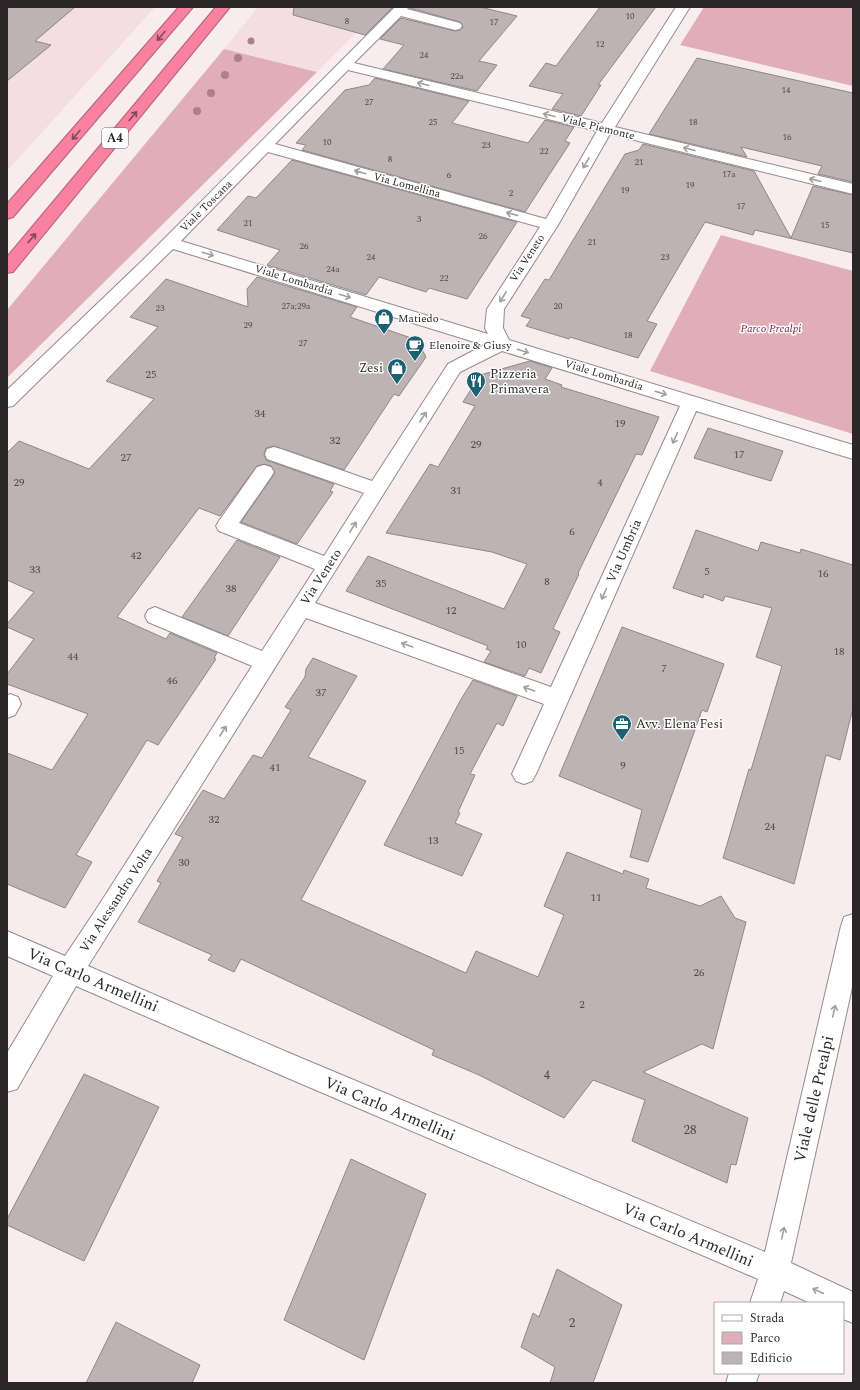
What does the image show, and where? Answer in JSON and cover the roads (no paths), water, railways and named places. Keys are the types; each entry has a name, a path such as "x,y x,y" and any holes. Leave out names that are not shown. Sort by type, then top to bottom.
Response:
{"highway":[{"name":"A4","path":"7,214 186,7"},
{"name":"A4","path":"7,268 223,7"}],"street":[{"name":"Via Veneto","path":"202,764 454,368 502,344 494,328 496,309 550,224 606,129 683,7"},
{"path":"400,9 455,26"},
{"name":"Viale Toscana","path":"7,402 171,242 400,9"},
{"name":"Viale Piemonte","path":"344,65 853,190"},
{"name":"Via Lomellina","path":"264,146 550,224"},
{"name":"Viale Lombardia","path":"171,242 853,452"},
{"name":"Via Umbria","path":"524,774 691,402"},
{"path":"274,454 376,490"},
{"path":"264,472 226,526 329,566"},
{"path":"301,607 557,699"},
{"path":"155,616 267,663"},
{"name":"Via Alessandro Volta","path":"7,1079 70,971 106,917 202,764"},
{"name":"Viale delle Prealpi","path":"765,1302 775,1271 853,926"},
{"name":"Via Carlo Armellini","path":"7,943 510,1160 775,1271 840,1302"}],"place":[{"name":"Matiedo","path":"384,335"},
{"name":"Elenoire & Giusy","path":"415,362"},
{"name":"Zesi","path":"397,385"},
{"name":"Pizzeria Primavera","path":"476,398"},
{"name":"Avv. Elena Fesi","path":"622,741"}],"park label":[{"name":"Parco Prealpi","path":"771,328"}]}
